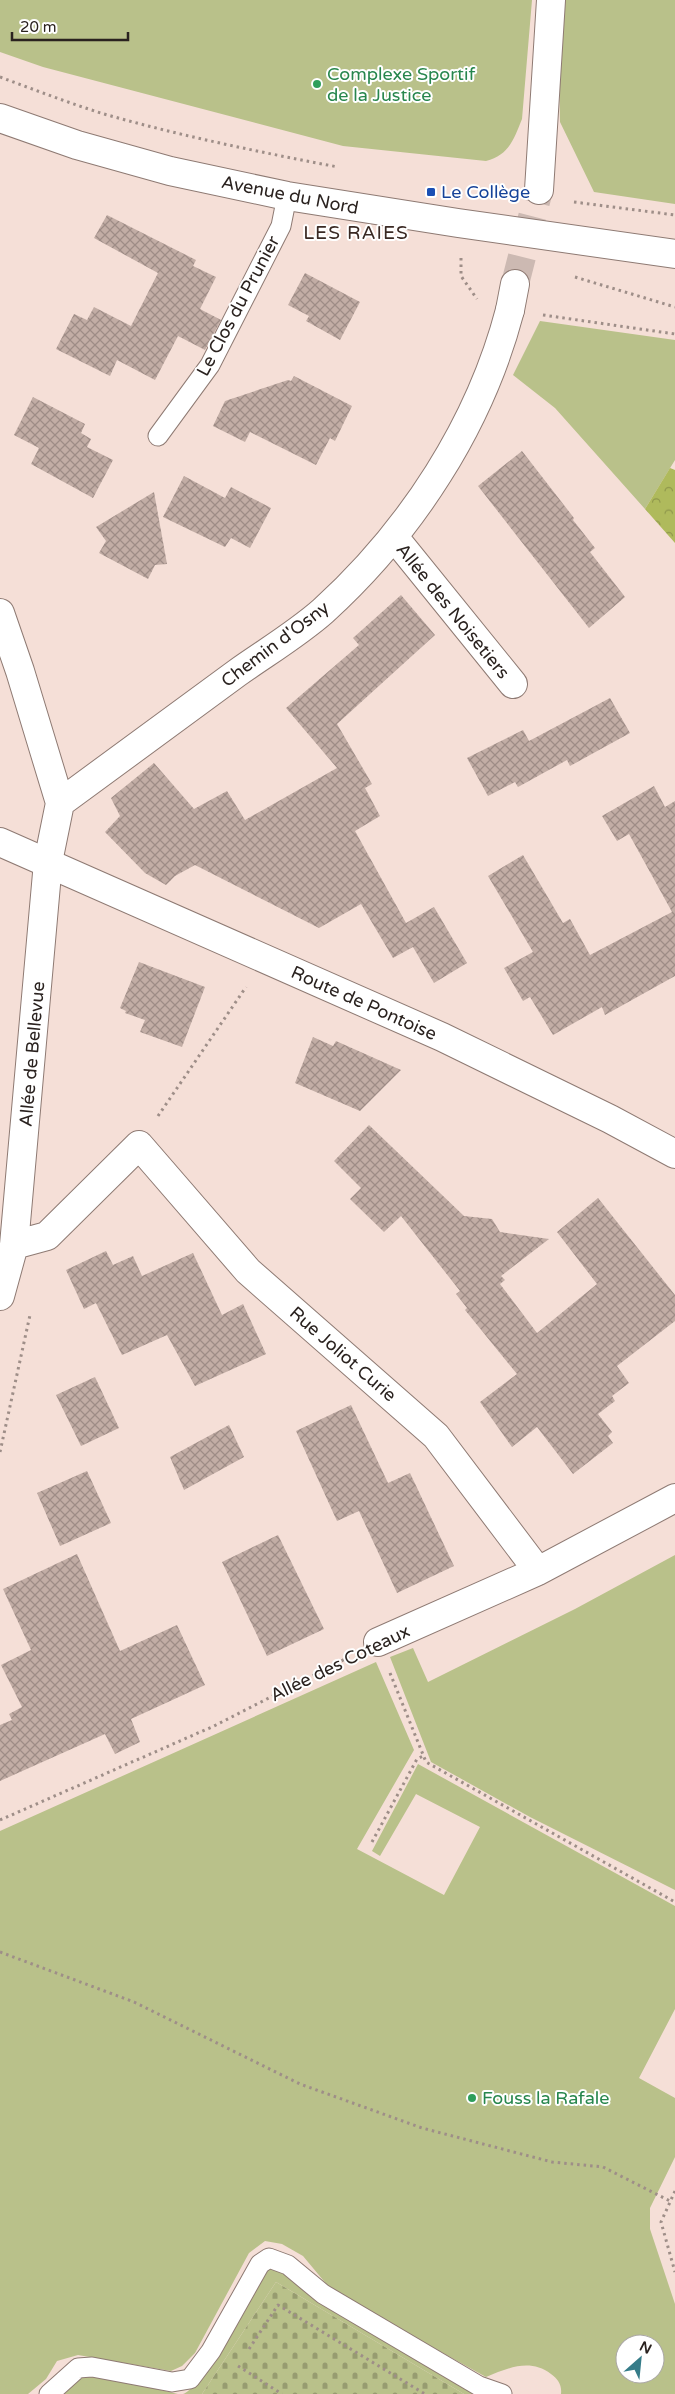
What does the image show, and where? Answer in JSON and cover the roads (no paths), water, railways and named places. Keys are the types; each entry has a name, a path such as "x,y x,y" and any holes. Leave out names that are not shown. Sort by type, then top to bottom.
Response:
{"street":[{"path":"539,190 550,0"},
{"name":"Avenue du Nord","path":"0,118 77,145 170,171 288,196 430,219 675,254"},
{"name":"Chemin d'Osny","path":"60,803 322,611 394,537 442,468 492,370 512,297"},
{"name":"Allée des Noisetiers","path":"394,537 513,684"},
{"path":"0,613 20,671 60,803"},
{"name":"Allée de Bellevue","path":"0,1296 14,1245 48,862 60,803"},
{"name":"Route de Pontoise","path":"0,842 442,1037 610,1119 675,1154"},
{"name":"Rue Joliot Curie","path":"14,1245 47,1236 139,1145 248,1272 436,1436 538,1571"},
{"name":"Allée des Coteaux","path":"378,1642 538,1571 675,1498"}],"lane":[{"name":"Le Clos du Prunier","path":"158,436 210,365 281,226 288,196"},
{"path":"49,2394 78,2368 92,2367 172,2382 190,2379 211,2351 260,2264 269,2258 288,2265 323,2294 479,2386 502,2394"}],"tunnel":[{"path":"515,284 539,190"}],"place":[{"name":"Complexe Sportif de la Justice","path":"317,84"},
{"name":"Le Collège","path":"431,192"},
{"name":"Fouss la Rafale","path":"472,2098"}],"district":[{"name":"LES RAIES","path":"356,233"}]}
